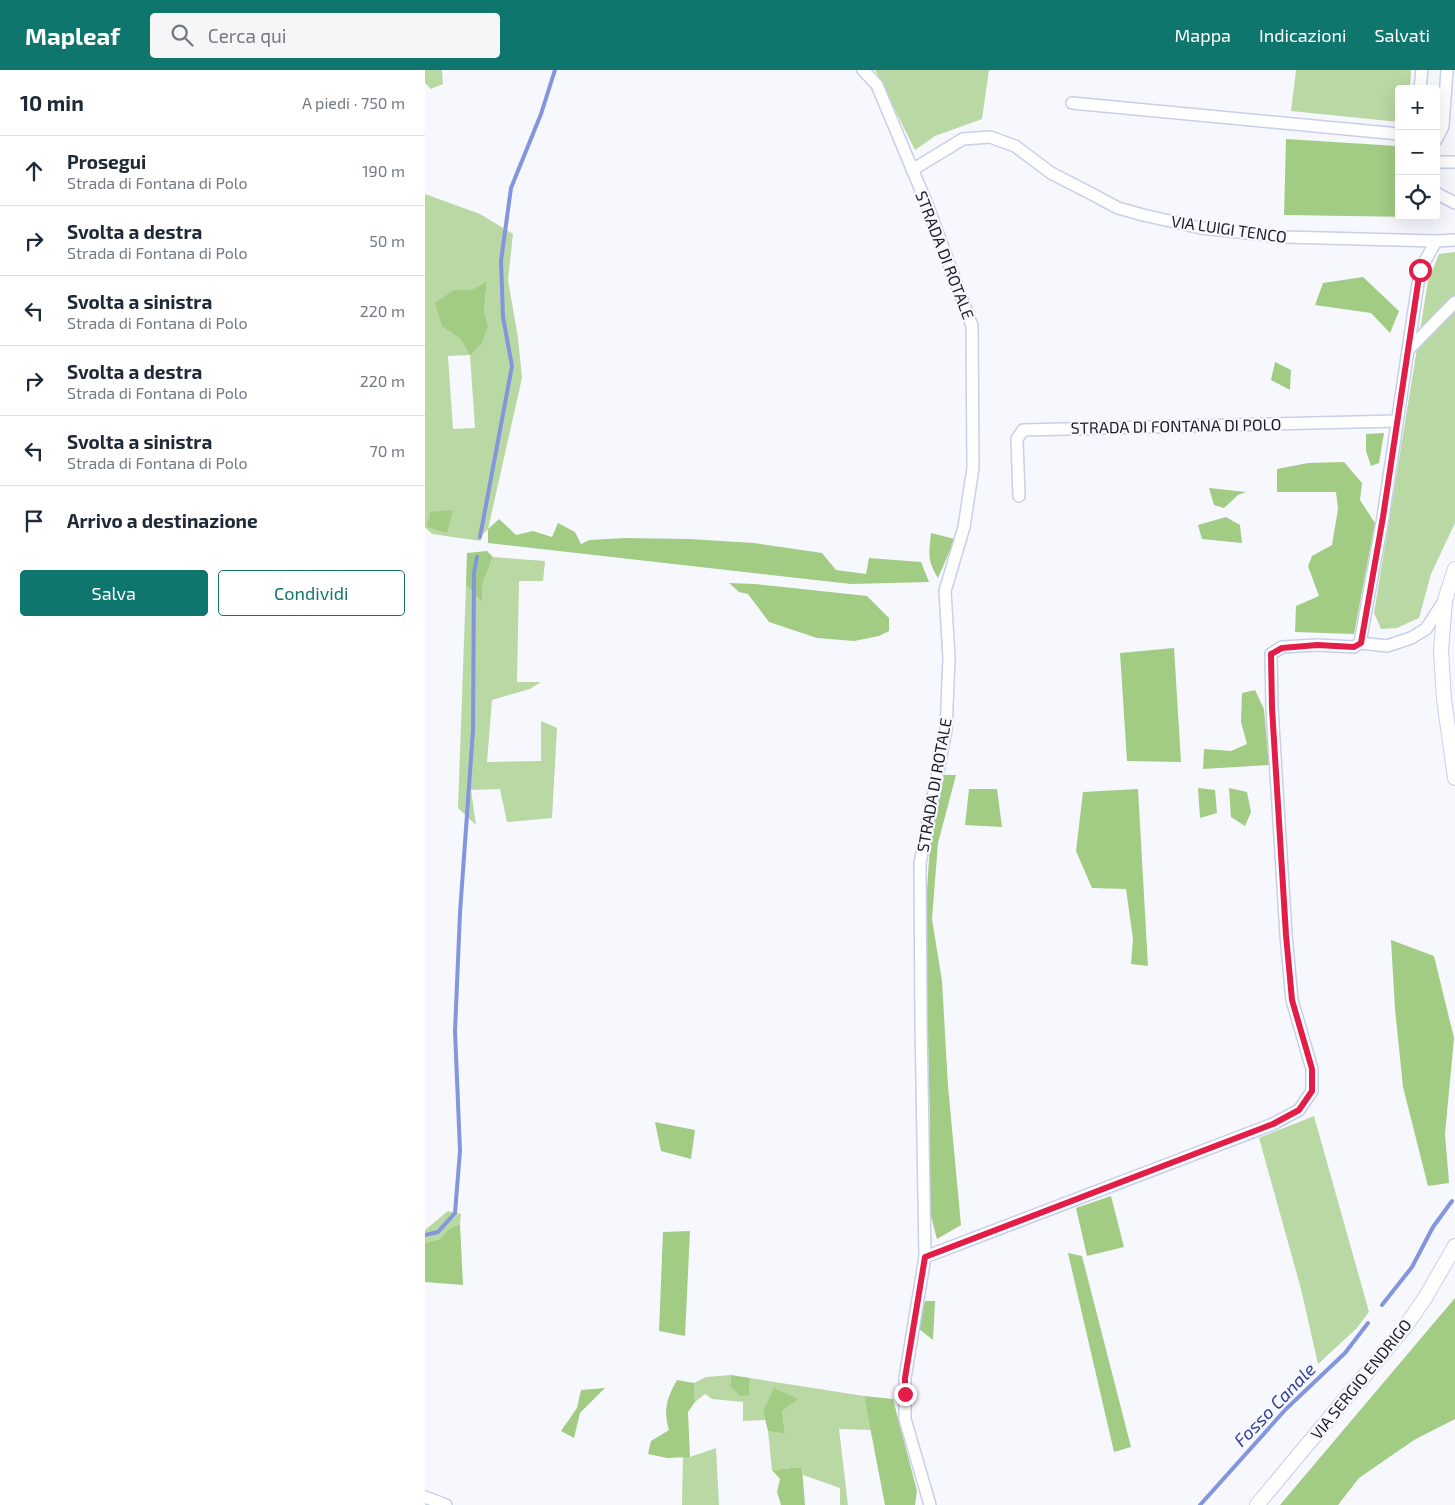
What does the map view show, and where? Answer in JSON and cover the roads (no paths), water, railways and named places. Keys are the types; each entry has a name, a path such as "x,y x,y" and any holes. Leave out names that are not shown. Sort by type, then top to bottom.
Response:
{"street":[{"name":"STRADA DI ROTALE","path":"863,70 877,85 928,207 971,326 973,468 964,528 945,592 949,658 946,730 920,863 925,1257"},
{"path":"1420,85 1422,70"},
{"path":"1440,132 1443,126 1447,70"},
{"path":"1072,103 1395,134"},
{"name":"VIA LUIGI TENCO","path":"912,170 963,139 991,137 1015,146 1051,173 1119,208 1201,228 1285,237 1455,240"},
{"path":"1440,162 1455,162"},
{"path":"1440,195 1455,204"},
{"path":"1361,643 1420,270 1436,241"},
{"path":"1409,349 1455,302"},
{"name":"STRADA DI FONTANA DI POLO","path":"1019,496 1017,439 1023,430 1397,420"},
{"path":"1455,569 1445,600 1441,651 1444,699 1455,778"},
{"path":"930,1505 905,1419 905,1378 925,1257 1273,1124 1299,1110 1312,1091 1312,1069 1292,1000 1275,757 1270,668 1271,654 1282,648 1317,645 1354,647 1361,643 1387,646 1411,638 1426,630 1445,600"},
{"name":"VIA SERGIO ENDRIGO","path":"1257,1505 1405,1327 1425,1298 1455,1246"},
{"path":"425,1497 446,1505"}],"waterway":[{"path":"480,537 512,366 503,317 501,261 511,188 541,114 555,70"},
{"path":"425,1235 438,1232 455,1213 460,1151 455,1031 460,913 473,730 474,573 477,557"},
{"name":"Fosso Canale","path":"1382,1305 1412,1267 1433,1227 1452,1201"},
{"name":"Fosso Canale","path":"1200,1505 1286,1409 1345,1353 1368,1323"}]}
